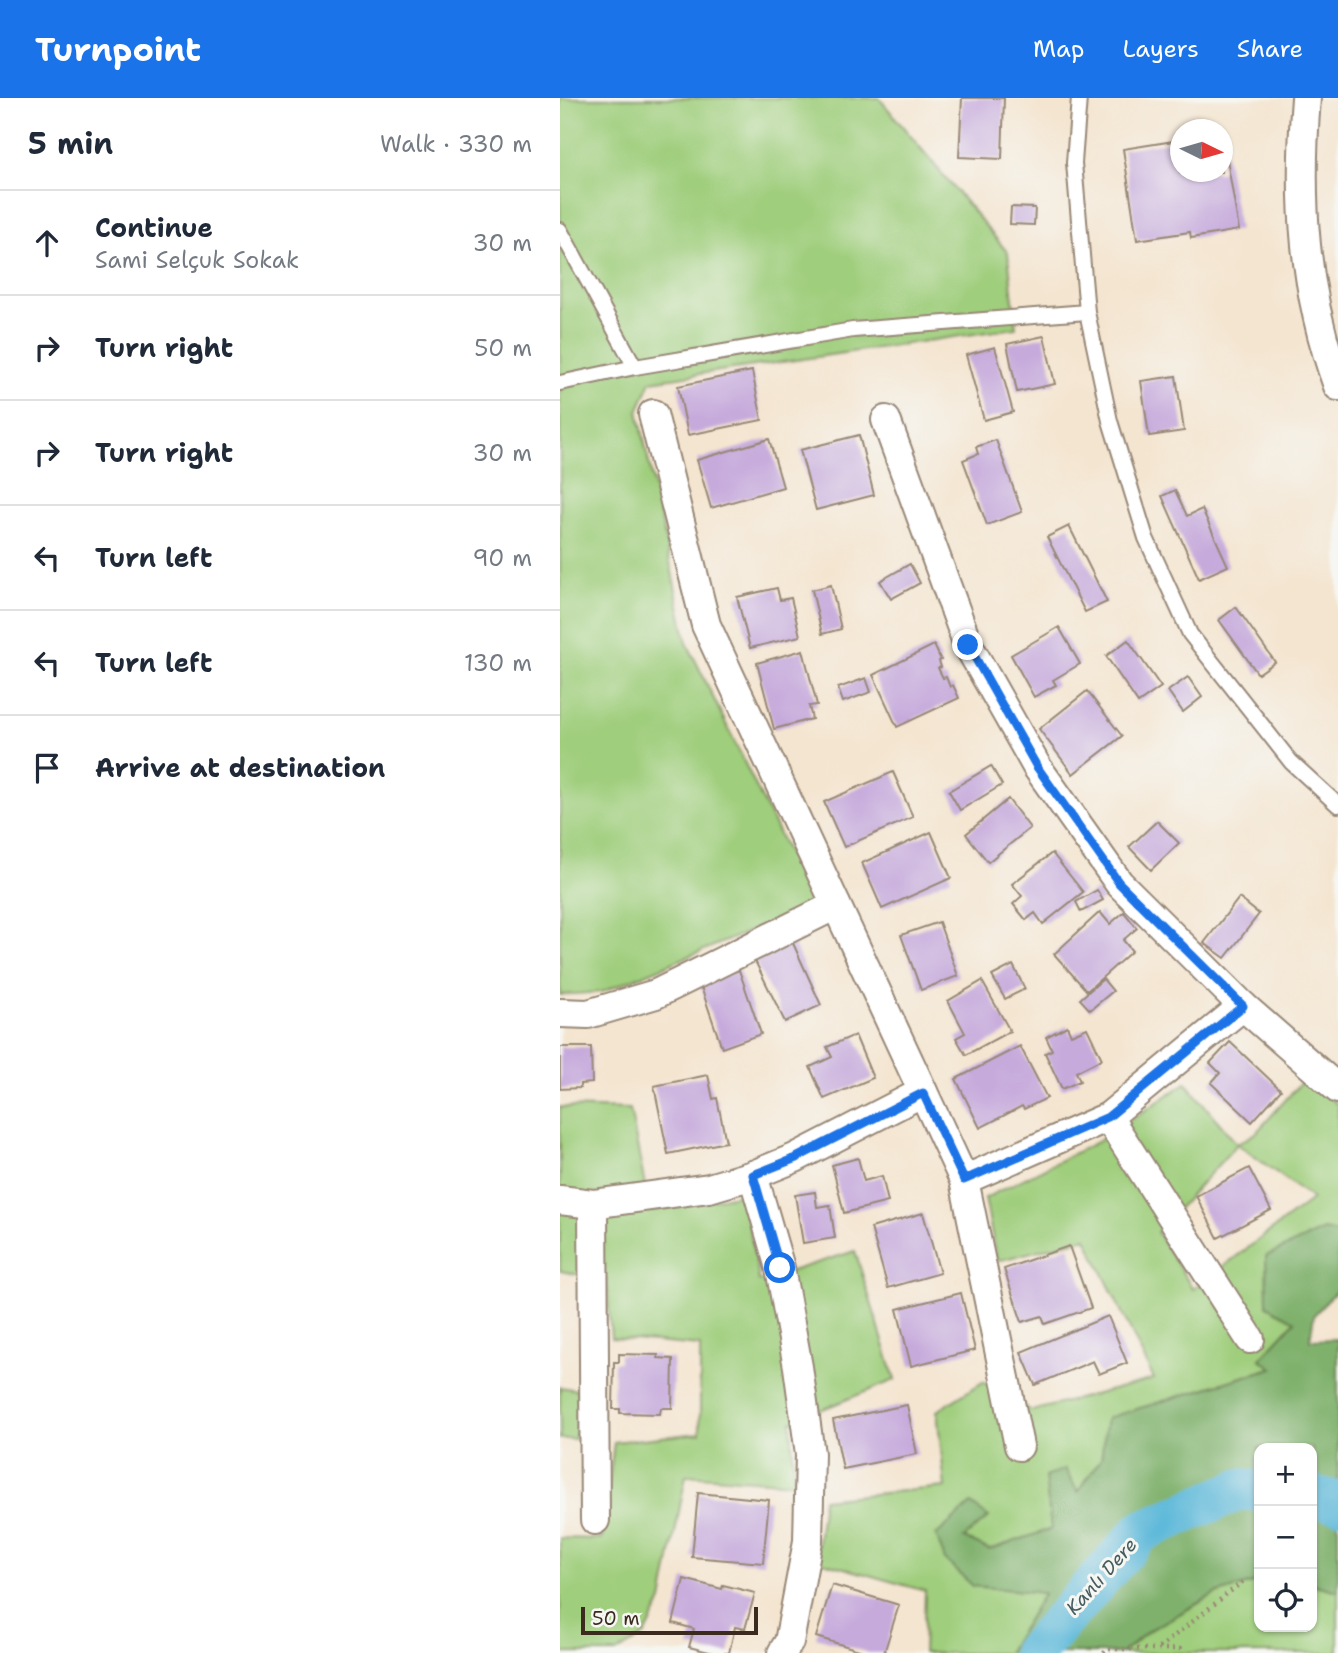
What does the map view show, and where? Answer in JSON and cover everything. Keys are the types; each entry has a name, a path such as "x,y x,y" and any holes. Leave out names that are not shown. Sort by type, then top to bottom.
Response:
{"street":[{"path":"1306,98 1302,145 1302,212 1307,269 1338,386"},
{"path":"653,414 706,625 964,1180 1019,1446"},
{"path":"886,420 968,645 1037,767 1119,883 1243,1006 1338,1089"},
{"path":"560,1013 588,1014 656,994 836,905"},
{"path":"964,1180 1108,1117 1243,1006"},
{"path":"560,1200 593,1204 709,1188 796,1158 923,1093"},
{"path":"1108,1117 1250,1339"},
{"path":"753,1175 780,1268 810,1454 808,1541 789,1642 782,1653"},
{"path":"593,1204 595,1520"}],"lane":[{"path":"1080,98 1074,163 1087,312 1110,421 1146,538 1190,634 1290,762 1338,805"},
{"path":"560,230 635,368"},
{"path":"560,383 853,330 1087,312"}],"path":[{"path":"1159,1648 1246,1579"},
{"path":"1104,1653 1107,1649 1159,1648 1180,1648 1184,1653"}],"green space":[{"path":"560,98 879,98 1008,253 1016,328 651,381 638,411 687,643 813,905 602,992 560,995"},
{"path":"1306,1077 1338,1105 1338,1233 1323,1230 1295,1321 1260,1359 1274,1367 1108,1418 1101,1459 1051,1529 989,1550 964,1538 936,1535 973,1586 1044,1593 1007,1653 923,1653 925,1591 816,1560 823,1499 945,1487 937,1411 983,1382 1032,1411 1154,1379 1086,1238 997,1261 985,1198 1099,1141 1186,1083 1237,1144 1256,1133","holes":["1237,1144 1313,1199 1193,1289 1157,1232"]},
{"path":"560,1107 630,1109 650,1211 743,1194 759,1281 855,1251 895,1380 791,1422 794,1483 686,1475 662,1601 645,1635 616,1653 560,1653 560,1538 602,1539 614,1442 700,1433 700,1346 611,1338 607,1280 560,1271"},
{"path":"1323,1230 1338,1233 1338,1289 1314,1315 1310,1340 1338,1339 1338,1591 1317,1585 1317,1443 1254,1443 1254,1582 1215,1594 1148,1631 1122,1653 1007,1653 1044,1593 973,1586 945,1560 936,1535 971,1504 989,1517 964,1538 989,1550 1051,1529 1045,1477 1065,1469 1078,1492 1101,1459 1107,1418 1273,1368 1260,1359 1295,1321 1267,1306 1266,1256"},
{"path":"560,1387 578,1390 575,1439 560,1439"},
{"path":"1254,1582 1254,1632 1317,1632 1317,1585 1338,1591 1338,1653 1122,1653 1148,1631 1215,1594"}],"building":[{"path":"962,98 1004,98 1002,159 959,157"},
{"path":"1170,142 1170,182 1231,182 1239,230 1191,238 1190,232 1137,240 1123,149"},
{"path":"1011,207 1035,208 1034,225 1010,224"},
{"path":"1044,336 1055,384 1017,392 1007,344"},
{"path":"995,347 1013,412 984,420 966,355"},
{"path":"752,371 762,420 688,435 678,386"},
{"path":"1176,376 1184,431 1149,436 1141,381"},
{"path":"859,435 874,495 816,510 800,450"},
{"path":"769,439 783,487 711,508 697,460"},
{"path":"996,440 1022,512 987,525 963,460 978,454 976,447"},
{"path":"1175,490 1187,516 1202,509 1228,566 1199,579 1162,496"},
{"path":"1069,526 1107,602 1085,612 1047,537"},
{"path":"910,564 920,583 891,599 880,581"},
{"path":"831,585 841,629 822,634 812,590"},
{"path":"777,588 780,600 791,598 800,636 750,648 737,597"},
{"path":"1236,607 1275,662 1258,674 1219,620"},
{"path":"1059,627 1080,664 1053,680 1056,685 1034,697 1011,655"},
{"path":"1128,640 1161,687 1138,703 1106,656"},
{"path":"934,645 941,660 941,667 938,668 950,687 953,685 959,698 897,727 873,675"},
{"path":"803,650 817,705 809,706 812,719 774,729 757,663"},
{"path":"1188,677 1202,697 1183,712 1168,691"},
{"path":"866,678 871,692 843,702 838,688"},
{"path":"1087,691 1122,736 1073,774 1039,729"},
{"path":"991,766 1002,785 960,810 949,791"},
{"path":"893,772 913,817 844,847 824,802"},
{"path":"1008,799 1030,828 988,862 966,834"},
{"path":"1157,821 1179,843 1151,870 1129,847"},
{"path":"931,832 951,878 882,909 862,863"},
{"path":"1052,853 1083,892 1043,924 1035,913 1026,920 1013,904 1022,896 1012,884"},
{"path":"1097,890 1103,900 1081,912 1076,902"},
{"path":"1239,898 1259,914 1225,958 1204,943"},
{"path":"1100,912 1110,924 1124,912 1137,928 1123,940 1132,951 1087,991 1054,954"},
{"path":"939,922 958,976 921,990 901,935"},
{"path":"792,941 821,1005 785,1022 754,959"},
{"path":"1013,965 1025,989 1005,999 992,976"},
{"path":"739,970 761,1034 722,1048 700,984"},
{"path":"1103,979 1113,991 1090,1010 1080,999"},
{"path":"982,981 1010,1031 966,1055 956,1038 965,1033 948,1001"},
{"path":"1067,1026 1071,1035 1087,1028 1102,1059 1076,1072 1080,1081 1062,1089 1045,1053 1052,1050 1046,1037"},
{"path":"855,1035 873,1078 824,1099 810,1067 832,1057 827,1047"},
{"path":"1230,1042 1281,1090 1252,1122 1211,1083 1220,1073 1210,1063"},
{"path":"1020,1046 1047,1098 1024,1109 1022,1106 980,1128 956,1079"},
{"path":"560,1047 591,1047 592,1083 580,1084 580,1088 560,1089"},
{"path":"708,1075 713,1099 717,1098 726,1142 668,1154 654,1086"},
{"path":"858,1158 864,1181 882,1176 888,1202 844,1213 832,1165"},
{"path":"1249,1168 1271,1210 1218,1238 1196,1196"},
{"path":"815,1192 817,1207 830,1205 835,1238 803,1243 795,1195"},
{"path":"923,1213 940,1273 888,1288 871,1228"},
{"path":"1069,1246 1091,1308 1045,1324 1042,1316 1022,1322 1004,1269"},
{"path":"961,1293 975,1350 911,1366 897,1309"},
{"path":"1108,1316 1127,1363 1099,1374 1093,1361 1035,1385 1021,1352"},
{"path":"619,1354 658,1355 658,1358 673,1359 672,1408 661,1408 660,1414 620,1413 620,1409 613,1409 614,1362 619,1362"},
{"path":"907,1405 917,1454 843,1469 833,1420"},
{"path":"698,1493 769,1500 763,1563 692,1557"},
{"path":"684,1579 722,1589 723,1585 755,1593 745,1629 735,1627 729,1653 713,1653 689,1647 694,1629 673,1623"},
{"path":"832,1585 899,1605 884,1653 869,1653 816,1637"}],"waterway":[{"name":"Kanlı Dere","path":"1033,1653 1142,1531 1241,1489 1254,1490"},
{"name":"Kanlı Dere","path":"1317,1497 1338,1502"}],"route":[{"path":"780,1268 753,1175 796,1158 923,1093 964,1180 1108,1117 1243,1006 1119,883 1037,767 968,645"}]}
